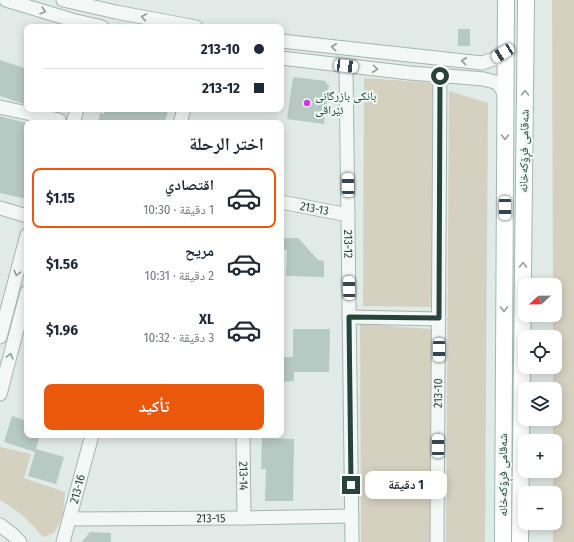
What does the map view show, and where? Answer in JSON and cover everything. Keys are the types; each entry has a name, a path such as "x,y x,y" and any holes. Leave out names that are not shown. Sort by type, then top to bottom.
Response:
{"main road":[{"name":"شەقامی فڕۆکەخانە","path":"503,542 506,0"},
{"name":"شەقامی فڕۆکەخانە","path":"520,542 526,0"}],"street":[{"path":"6,0 75,24"},
{"path":"63,0 180,24"},
{"path":"284,41 482,63 487,62 503,53 506,43"},
{"path":"284,58 410,74 487,80 498,83 506,96"},
{"path":"487,62 491,66 493,73 487,80"},
{"name":"213-12","path":"346,66 352,542"},
{"name":"213-10","path":"438,542 440,76"},
{"path":"0,107 24,111"},
{"path":"30,112 60,117"},
{"name":"213-13","path":"284,203 348,215"},
{"path":"0,208 24,215"},
{"path":"0,336 24,247"},
{"path":"0,394 24,303"},
{"path":"349,317 439,318"},
{"name":"213-16","path":"63,542 91,438"},
{"name":"213-14","path":"243,438 244,518"},
{"name":"213-15","path":"70,518 244,518 352,516"},
{"path":"0,525 20,542"}],"shaded area":[{"path":"552,0 574,0 574,542 553,542 553,530 562,530 562,486 553,486 553,478 562,478 562,434 553,434 553,426 562,426 562,382 553,382 553,374 562,374 562,330 553,330 553,322 562,322 562,278 553,278"},
{"path":"364,78 435,83 433,307 363,306"},
{"path":"449,91 488,103 485,542 446,542"},
{"path":"360,324 431,329 430,542 361,542"},
{"path":"0,447 31,454 24,478 65,492 63,514 54,533 43,537 23,516 0,500"}],"building":[{"path":"458,29 470,29 470,46 458,46"},
{"path":"0,60 24,68 24,104 0,96"},
{"path":"293,77 326,81 326,84 329,85 324,124 287,119"},
{"path":"104,112 168,112 165,120 99,120 100,113 104,114"},
{"path":"0,116 24,122 24,198 0,193"},
{"path":"284,238 298,238 318,260 324,261 324,277 286,276 287,250 284,250"},
{"path":"293,329 330,329 329,372 294,372 294,381 284,382 284,357 293,357"},
{"path":"12,416 24,420 24,438 39,438 35,452 4,442"},
{"path":"262,438 294,439 293,501 265,501 266,469 261,469"},
{"path":"36,449 64,457 56,484 28,476"},
{"path":"90,532 111,533 111,542 82,542"}],"place":[{"name":"بانکی بازرگانی ئێراقی","path":"307,103"}],"route":[{"path":"351,485 349,317 439,318 440,76"}]}
